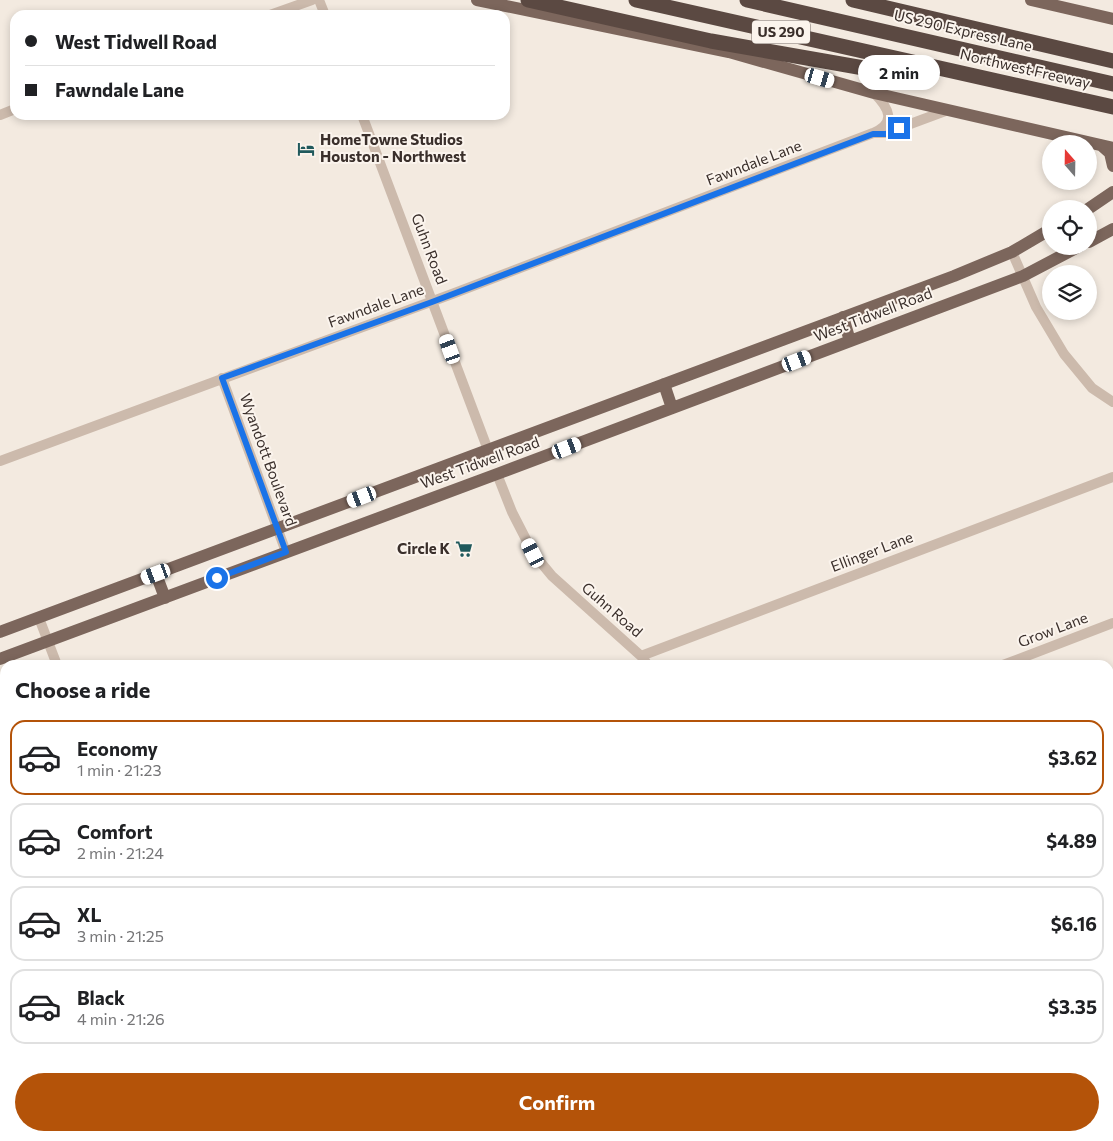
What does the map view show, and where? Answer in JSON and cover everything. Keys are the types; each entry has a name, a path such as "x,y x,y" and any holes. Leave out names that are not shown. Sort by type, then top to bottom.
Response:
{"highway":[{"path":"528,0 711,41 875,70 925,65"},
{"name":"Northwest Freeway","path":"636,0 1108,106"},
{"name":"US 290 Express Lane","path":"747,0 1113,84"},
{"name":"Northwest Freeway","path":"853,0 1113,61"},
{"path":"894,0 914,14"}],"main road":[{"path":"477,0 729,52 874,93 1109,145 1113,166"},
{"path":"1031,0 1113,20"},
{"path":"1097,203 1112,193 1113,180"},
{"path":"1097,238 1113,229"},
{"name":"West Tidwell Road","path":"0,632 954,276 1012,252 1042,234"},
{"name":"West Tidwell Road","path":"0,659 1023,276 1063,255"},
{"path":"843,318 850,341"},
{"path":"664,384 672,408"},
{"path":"156,574 165,598"}],"street":[{"path":"284,10 312,0"},
{"path":"873,134 881,130 886,123 888,114 888,110 883,102 874,93"},
{"name":"Fawndale Lane","path":"0,461 432,302 873,134 886,134 948,110"},
{"name":"Guhn Road","path":"364,120 488,450"},
{"path":"1012,252 1036,307 1064,354 1092,388 1113,402"},
{"name":"Wyandott Boulevard","path":"222,378 286,552"},
{"name":"Guhn Road","path":"497,474 512,512 533,553 552,576 644,660"},
{"name":"Ellinger Lane","path":"641,656 1113,477"},
{"path":"39,618 55,660"},
{"name":"Grow Lane","path":"1016,660 1113,623"}],"place":[{"name":"HomeTowne Studios Houston - Northwest","path":"306,149"},
{"name":"Circle K","path":"464,549"}],"route":[{"path":"217,578 286,552 222,378 432,302 873,134 886,134 899,128"}]}
